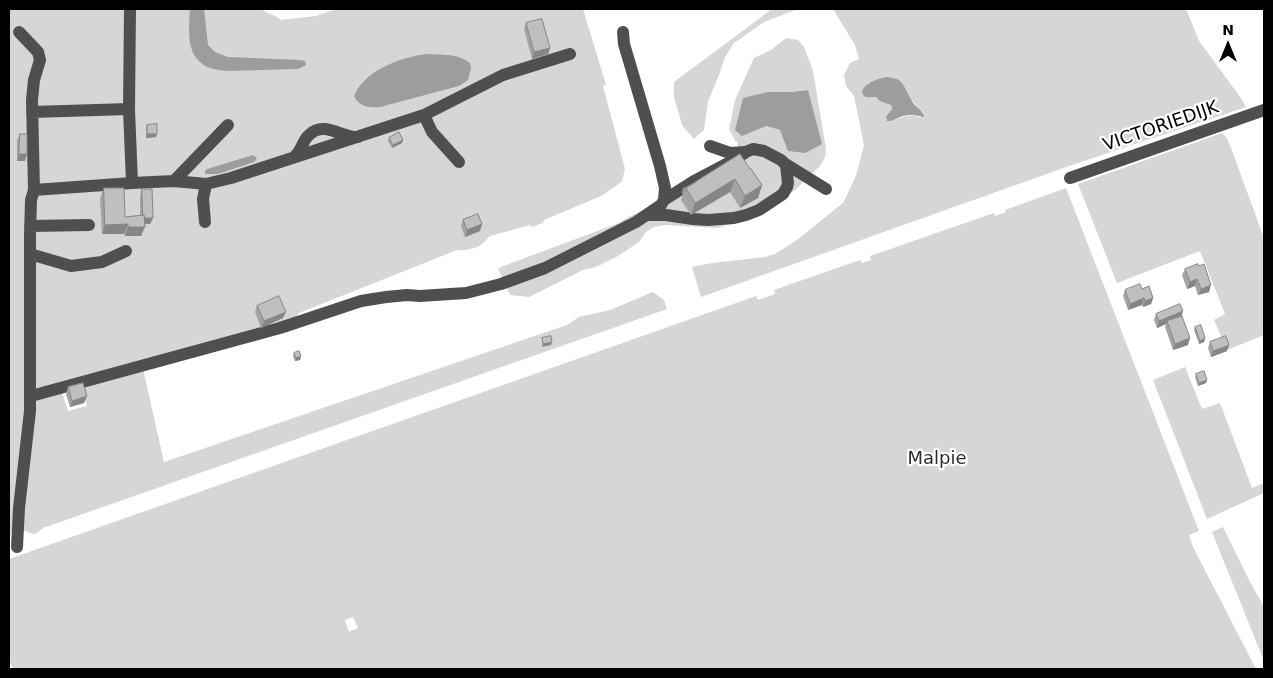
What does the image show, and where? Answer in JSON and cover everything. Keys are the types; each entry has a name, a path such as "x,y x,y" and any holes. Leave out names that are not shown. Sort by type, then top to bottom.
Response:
{"street":[{"path":"130,9 129,109 132,183"},
{"path":"17,547 19,508 31,396 30,226 31,200 34,190 32,112 33,88 40,60 40,55 19,32"},
{"path":"622,32 663,178 665,188 664,200"},
{"path":"34,190 174,181 206,184 231,178 424,115 503,75 570,54"},
{"path":"32,112 129,109"},
{"name":"VICTORIEDIJK","path":"1070,178 1264,110"},
{"path":"424,115 432,132 459,162"},
{"path":"174,181 228,125"},
{"path":"293,158 300,151 308,136 318,130 329,129 348,136 358,137"},
{"path":"432,132 432,148"},
{"path":"710,146 730,153 753,150 764,151 826,189"},
{"path":"31,396 280,328 361,302 393,296 466,293 502,284 545,268 636,222 658,208 664,200 745,152"},
{"path":"646,215 666,215 693,220 708,220 734,218 759,210 777,198 787,187 788,178 784,163"},
{"path":"205,222 203,198 206,184"},
{"path":"30,226 89,225"},
{"path":"30,254 71,266 102,262 126,251"}],"green space":[{"path":"9,9 260,9 280,20 316,16 336,9 583,9 606,85 603,86 625,169 622,181 601,196 544,220 543,223 490,236 479,246 457,250 299,313 294,320 84,385 143,369 164,462 567,325 579,317 610,310 653,292 664,300 667,309 43,528 35,534 22,530 12,530 9,540","holes":["81,386 87,406 68,411 62,392"]},
{"path":"772,9 798,9 764,22 734,43 725,57 708,102 704,130 694,139 682,125 674,97 674,82"},
{"path":"833,9 1186,9 1199,41 1246,107 1072,165 701,297 692,267 775,254 797,240 843,203 856,176 864,145 854,96 846,86 844,75 850,63 859,59 855,45","holes":["881,79 905,88 915,104 923,112 921,118 912,115 886,120 892,110 891,105 876,97 866,98 868,83"]},
{"path":"786,38 798,40 804,47 813,71 826,149 825,157 820,166 795,190 767,210 753,217 717,228 665,225 654,227 646,232 639,242 618,256 596,267 583,270 529,297 510,295 498,268 619,223 630,216 665,202 740,158 737,141 729,129 735,100 754,58 771,50","holes":["808,90 780,130 766,126 768,92"]},
{"path":"1222,133 1227,138 1264,238 1264,335 1227,350 1214,320 1225,314 1200,251 1117,283 1078,184"},
{"name":"Malpie","path":"1066,188 1199,531 1189,535 1193,547 1256,669 13,669 9,659 9,559 756,296 758,300 775,294 774,290 860,260 862,263 871,260 870,256 994,213 995,216 1006,212 1005,210","holes":["353,617 358,628 349,632 345,620"]},
{"path":"1185,367 1202,409 1220,403 1252,488 1264,483 1264,493 1207,519 1153,380"},
{"path":"1223,527 1264,607 1264,661 1212,532"}],"shaded area":[{"path":"190,9 204,9 208,45 215,52 228,57 300,60 305,61 306,65 298,69 227,71 206,66 196,57 190,44"},
{"path":"427,54 449,55 470,63 471,69 468,80 459,86 380,107 365,106 356,100 354,96 359,87 375,72 406,58"},
{"path":"887,77 898,79 901,82 914,104 922,112 923,117 906,115 887,121 886,117 892,110 891,105 880,101 876,97 864,96 862,91 866,85"},
{"path":"808,90 822,144 805,153 788,151 780,130 766,126 742,136 735,130 743,98 768,92"},
{"path":"253,155 257,158 254,162 218,174 205,174 207,169"}],"building":[{"path":"542,19 550,48 534,52 526,23"},
{"path":"157,124 157,134 147,134 147,125"},
{"path":"399,132 403,140 393,145 389,138"},
{"path":"20,134 27,134 27,154 19,154"},
{"path":"740,154 762,185 745,196 735,179 695,203 686,188"},
{"path":"104,188 124,188 125,217 144,215 145,227 128,227 128,224 105,225"},
{"path":"142,189 152,189 153,218 145,218 143,215"},
{"path":"478,214 482,224 467,230 463,220"},
{"path":"1198,264 1199,266 1204,264 1211,285 1201,289 1197,279 1190,282 1185,269"},
{"path":"1140,284 1142,289 1149,286 1153,298 1145,301 1144,298 1130,304 1125,290"},
{"path":"279,296 286,312 264,321 257,306"},
{"path":"1180,304 1183,311 1159,321 1156,314"},
{"path":"1182,316 1190,338 1175,344 1167,321"},
{"path":"1201,325 1205,338 1200,341 1195,327"},
{"path":"551,336 552,342 543,344 542,338"},
{"path":"1226,336 1229,345 1213,351 1210,342"},
{"path":"299,351 301,356 296,358 294,353"},
{"path":"1204,371 1207,380 1199,383 1196,374"},
{"path":"83,383 87,396 72,401 68,387"}]}
